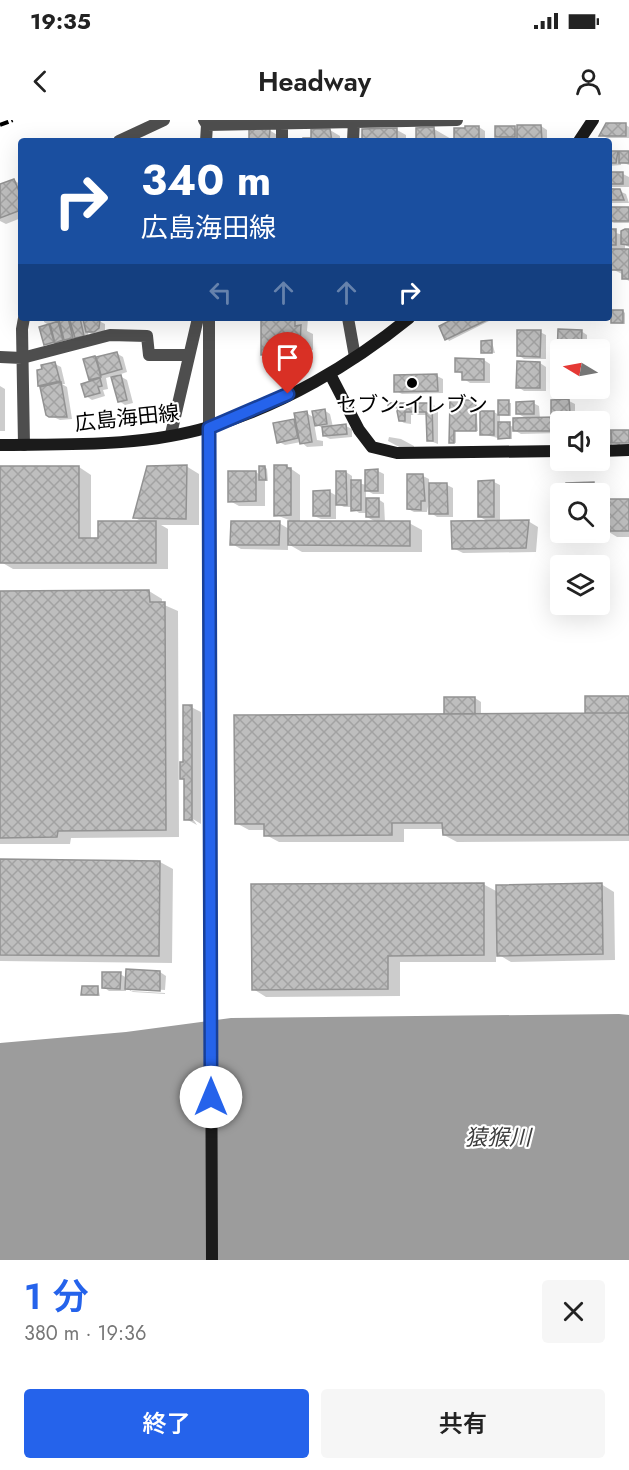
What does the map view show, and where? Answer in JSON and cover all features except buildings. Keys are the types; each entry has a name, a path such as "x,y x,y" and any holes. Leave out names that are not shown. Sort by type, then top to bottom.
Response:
{"main road":[{"path":"581,138 593,120"},
{"name":"広島海田線","path":"0,445 101,444 209,428 267,405 330,374 405,321"},
{"path":"330,374 359,430 372,447 398,453 550,451"},
{"path":"209,428 212,1260"},
{"path":"610,451 629,450"}],"street":[{"path":"125,138 164,120"},
{"path":"206,138 205,123 457,120"},
{"path":"353,138 354,121"},
{"path":"282,123 282,138"},
{"path":"24,321 22,358 24,445"},
{"path":"171,434 197,321"},
{"path":"209,321 209,428"},
{"path":"349,321 355,357"},
{"path":"0,357 22,358 110,335 147,336 149,355 189,355"}],"water":[{"name":"猿猴川","path":"629,1015 629,1260 0,1260 0,1043 126,1032 231,1018"}],"railway":[{"path":"0,125 13,120"}],"place":[{"name":"セブン-イレブン","path":"412,383"}],"route":[{"path":"211,1097 209,428 267,405 288,394"}]}
